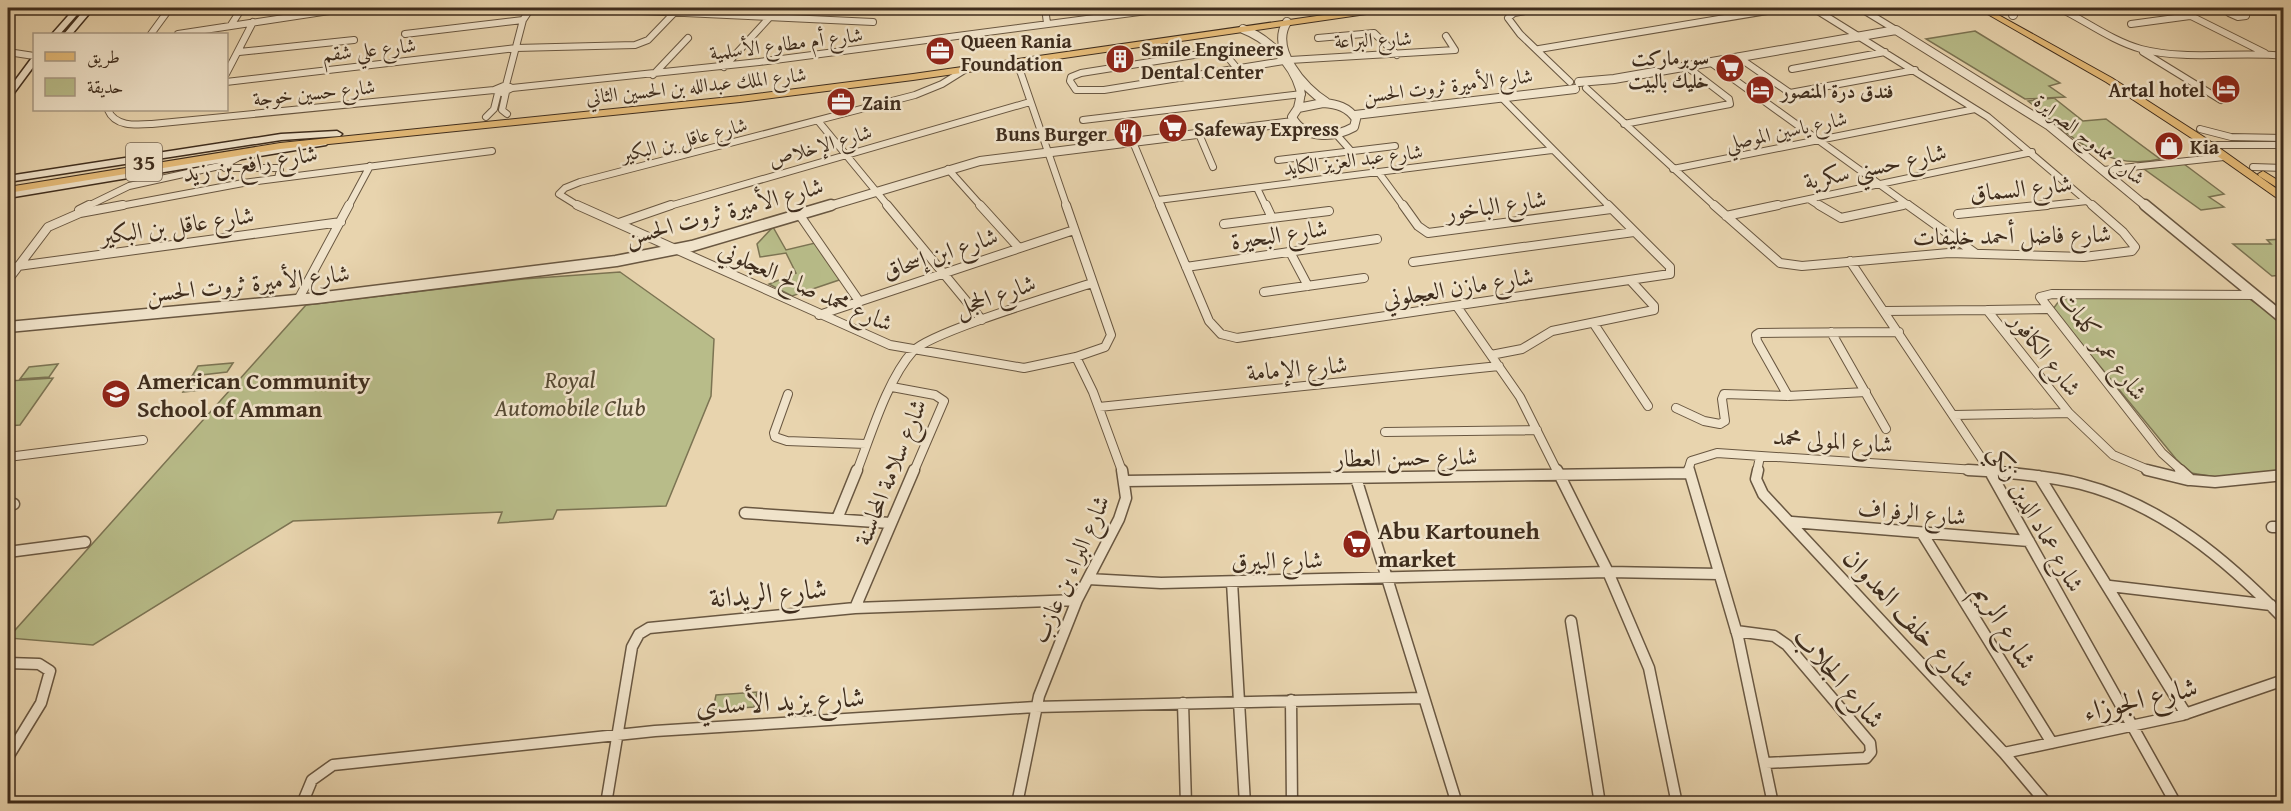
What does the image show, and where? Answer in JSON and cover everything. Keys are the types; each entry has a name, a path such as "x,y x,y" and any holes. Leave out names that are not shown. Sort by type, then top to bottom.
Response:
{"main road":[{"path":"58,33 79,8"},
{"path":"69,33 90,8"},
{"name":"شارع الملك عبدالله بن الحسين الثاني","path":"8,182 507,114 849,77 1335,8"},
{"name":"شارع الملك عبدالله بن الحسين الثاني","path":"336,137 740,99 1017,62 1387,8"},
{"path":"1981,8 2083,64 2208,145 2283,200"},
{"path":"1999,8 2013,11 2105,67 2200,129 2283,189"},
{"path":"68,21 81,19"},
{"path":"8,95 33,62"},
{"path":"8,106 33,75"},
{"path":"8,195 243,159 336,137"},
{"path":"8,182 269,139 336,137"}],"street":[{"path":"152,33 170,8"},
{"path":"231,25 242,8"},
{"path":"302,15 307,8"},
{"path":"186,33 349,8"},
{"path":"486,117 494,109 503,90 523,20 531,8"},
{"path":"578,8 873,22"},
{"path":"708,14 712,8"},
{"path":"1045,8 1047,23"},
{"name":"شارع أم مطاوع الأسلمية","path":"503,90 724,67 1170,8"},
{"path":"1542,8 1514,13 1508,18 1518,31 1578,85"},
{"path":"1539,49 1785,8"},
{"name":"شارع فاضل أحمد خليفات","path":"1578,85 1780,262 1802,266 1975,253 2084,257 2132,251 2135,247 2131,240 2032,152 1975,109 1813,8"},
{"name":"شارع ممدوح الصرايرة","path":"1860,8 2017,104 2104,170 2283,319"},
{"path":"2060,8 2138,48 2221,100"},
{"path":"2175,8 2268,55"},
{"path":"2219,8 2283,13"},
{"name":"شارع علي شقم","path":"228,82 516,48 641,44 652,37 675,12"},
{"path":"2131,24 2191,15"},
{"path":"724,67 770,17"},
{"path":"405,34 523,20"},
{"path":"158,33 161,21"},
{"path":"228,71 253,22"},
{"path":"1287,22 1280,38 1286,61 1302,94 1299,108"},
{"path":"1243,29 1266,39 1314,96 1346,108 1355,115 1354,127 1336,134 1310,132 1293,122 1294,112 1299,108 1314,103 1332,104"},
{"name":"شارع الأميرة ثروت الحسن","path":"1355,115 1502,98 1896,30"},
{"path":"1318,38 1374,33 1397,55"},
{"name":"شارع البراعة","path":"1236,67 1225,54 1213,52 1081,73 1071,77 1070,81 1076,90 1097,91 1236,67 1286,61 1435,53 1456,48 1446,36"},
{"path":"652,75 688,38"},
{"path":"239,52 354,40"},
{"path":"2138,48 2169,54 2283,56"},
{"path":"8,52 33,56"},
{"path":"1792,69 1885,52"},
{"path":"1738,57 1790,93 1915,70"},
{"path":"1017,62 1049,152"},
{"path":"1710,62 1975,253"},
{"path":"1624,124 1731,104 1729,99 1686,66"},
{"name":"شارع عاقل بن البكير","path":"560,192 580,182 819,122 940,85 966,69"},
{"path":"503,90 502,110 507,114"},
{"name":"شارع حسين خوجة","path":"109,111 114,120 130,124 201,120 503,90"},
{"path":"1083,120 1302,94"},
{"name":"شارع مازن العجلوني","path":"1133,142 1213,329 1229,338 1273,335 1632,282 1665,276 1671,271 1670,267 1502,98"},
{"name":"شارع الإخلاص","path":"619,224 657,209 1030,102"},
{"name":"شارع ياسين الموصلي","path":"1673,169 1975,109"},
{"path":"201,120 206,111"},
{"path":"819,122 844,156 982,320"},
{"name":"شارع الأميرة ثروت الحسن","path":"11,327 298,300 553,270 676,250 987,159 1293,122"},
{"path":"2200,129 2231,136 2283,138"},
{"path":"1198,134 1213,167"},
{"path":"1336,134 1350,151"},
{"path":"2208,145 2283,145"},
{"path":"1278,160 1395,146"},
{"name":"شارع عبد العزيز الكايد","path":"1158,200 1552,150"},
{"name":"شارع رافع بن زيد","path":"8,280 45,230 68,217 149,199 278,178 492,152"},
{"name":"شارع محمد صالح العجلوني","path":"560,192 560,196 568,201 884,344 1024,368 1076,357 1106,347 1111,339 1049,152"},
{"name":"شارع حسني سكرية","path":"1726,216 2032,152"},
{"path":"2104,170 2224,157"},
{"path":"68,217 129,186 201,171 243,159 277,168 280,170 278,178"},
{"path":"298,300 370,166"},
{"path":"2253,167 2283,168"},
{"path":"948,169 1019,248"},
{"name":"شارع الباخور","path":"1379,173 1418,226 1428,233 1611,209"},
{"path":"1257,188 1272,218"},
{"path":"1810,200 1841,218 1908,204"},
{"name":"شارع السماق","path":"1958,214 2087,201"},
{"path":"1224,224 1329,211"},
{"path":"799,214 859,301"},
{"name":"شارع عاقل بن البكير","path":"18,266 341,222"},
{"name":"شارع ابن إسحاق","path":"819,315 1074,231"},
{"path":"1413,262 1635,232"},
{"name":"شارع البحيرة","path":"1186,267 1377,239"},
{"path":"1290,252 1308,286"},
{"name":"شارع عماد الدين زنكي","path":"1850,261 1990,471 2176,804"},
{"path":"1264,292 1364,278"},
{"path":"1491,355 1522,349 1552,331 1653,310 1652,304 1632,282"},
{"name":"شارع الحجل","path":"914,350 933,339 982,320 1092,283"},
{"name":"شارع عمر كلمات","path":"2192,480 2162,453 2047,309 2040,297 2052,294 2255,295"},
{"path":"1458,308 1520,397 1608,572 1648,668 1677,804"},
{"path":"1987,310 2047,309"},
{"name":"شارع الكافور","path":"1884,310 1987,310 2069,413"},
{"path":"1594,324 1648,406"},
{"path":"1788,396 1756,335 1761,332 1899,332"},
{"path":"1831,332 1886,429"},
{"path":"837,519 866,444 892,387 914,350"},
{"name":"شارع البراء بن عازب","path":"1017,804 1035,707 1077,600 1125,507 1125,481 1099,407 1076,357"},
{"name":"شارع الإمامة","path":"1099,407 1342,384 1499,366"},
{"name":"شارع سلامة المحاسنة","path":"855,608 944,402 935,395 892,387"},
{"path":"1676,408 1704,421 1720,424 1725,421 1722,399 1724,394 1788,396 1866,392"},
{"path":"788,394 774,433 775,437 787,441 866,444"},
{"path":"2069,413 2080,419 2107,451 2163,474 2215,482 2283,475"},
{"name":"شارع الكافور","path":"1953,415 2069,413"},
{"path":"1385,432 1537,430"},
{"path":"8,457 143,440"},
{"name":"شارع المولى محمد","path":"1688,473 1691,461 1704,454 1990,471 2039,476 2098,489 2127,500 2178,527 2229,566 2283,619"},
{"name":"شارع خلف العدوان","path":"1760,457 1756,479 1758,487 2004,753 2047,804"},
{"path":"1688,473 1736,631 1766,762 1773,804"},
{"name":"شارع حسن العطار","path":"1125,481 1688,473"},
{"path":"2039,476 2110,586 2186,714"},
{"path":"1356,478 1457,804"},
{"path":"745,513 890,523"},
{"name":"شارع الرفراف","path":"1792,522 2029,541"},
{"path":"2272,527 2283,527"},
{"name":"شارع الريم","path":"1922,532 2052,743"},
{"path":"8,552 86,542"},
{"name":"شارع البيرق","path":"1088,579 1123,582 1232,582 1608,572 1719,574"},
{"path":"1232,582 1245,804"},
{"path":"2110,586 2271,605"},
{"name":"شارع الريدانة","path":"606,804 632,646 644,630 655,626 855,608 1077,600"},
{"path":"1571,621 1600,804"},
{"name":"شارع الجلاب","path":"1736,631 1774,636 1787,645 1870,743 1871,752 1866,758 1766,762"},
{"path":"8,663 39,664 50,671 50,679 44,695 8,757"},
{"name":"شارع الجوزاء","path":"2004,753 2186,714 2259,692 2283,680"},
{"name":"شارع يزيد الأسدي","path":"302,804 308,784 315,775 333,765 618,734 1035,707 1423,698"},
{"path":"1291,700 1292,804"},
{"path":"1183,703 1186,804"}],"green space":[{"path":"1975,31 2060,83 2049,86 2065,97 2025,99 1926,39"},
{"path":"2054,98 2083,121 2106,119 2160,159 2140,162 2104,155 2072,137 2028,101"},
{"path":"2184,164 2224,194 2209,197 2224,207 2201,210 2144,169"},
{"path":"773,227 786,250 815,243 842,279 792,296 769,284 796,273 786,253 760,257 757,244"},
{"path":"2283,239 2283,275 2272,276 2233,244 2271,244 2267,240"},
{"name":"Royal Automobile Club","path":"620,272 714,339 711,396 666,506 557,510 553,519 498,523 502,512 293,521 93,645 8,638 306,305 523,279"},
{"path":"2062,297 2248,298 2283,322 2283,470 2216,477 2191,473 2176,459 2053,309"},
{"path":"233,363 227,372 192,376 198,366"},
{"path":"58,364 49,377 20,379 29,367"},
{"path":"53,378 20,425 8,426 8,381"},
{"path":"224,378 218,388 183,392 189,382"},
{"path":"757,692 754,707 713,710 716,695"}],"place":[{"name":"Queen Rania Foundation","path":"940,51"},
{"name":"Smile Engineers Dental Center","path":"1120,59"},
{"name":"سوبرماركت خليك بالبيت","path":"1730,68"},
{"name":"Artal hotel","path":"2226,89"},
{"name":"فندق درة المنصور","path":"1760,90"},
{"name":"Zain","path":"841,102"},
{"name":"Safeway Express","path":"1173,128"},
{"name":"Buns Burger","path":"1128,133"},
{"name":"Kia","path":"2169,146"},
{"name":"American Community School of Amman","path":"116,394"},
{"name":"Abu Kartouneh market","path":"1357,544"}]}
